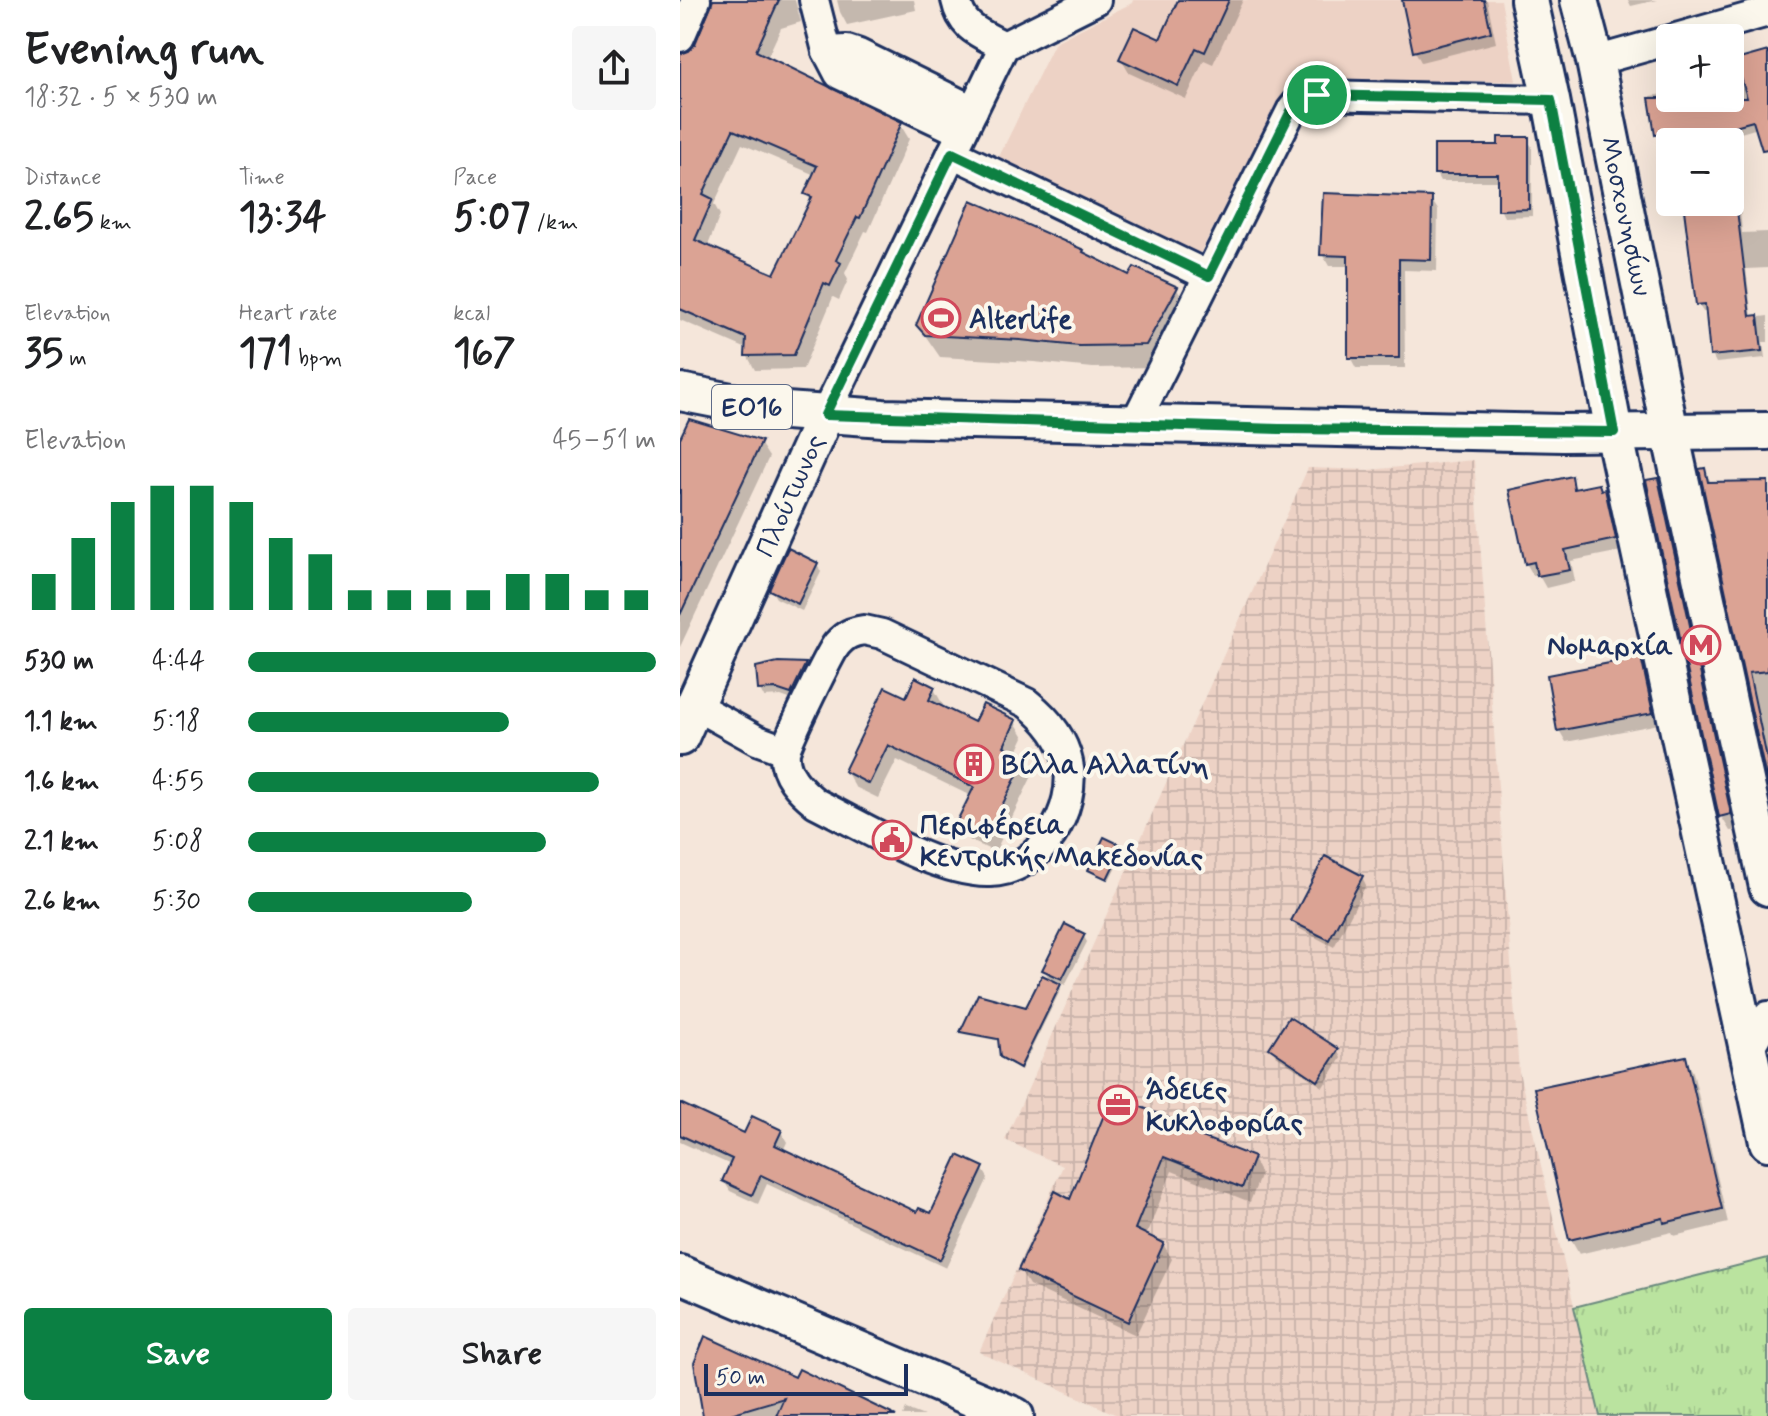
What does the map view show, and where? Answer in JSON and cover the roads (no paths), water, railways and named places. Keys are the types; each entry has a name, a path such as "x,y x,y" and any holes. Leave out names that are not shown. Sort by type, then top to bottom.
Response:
{"main road":[{"name":"Μοσχονησίων","path":"1529,0 1614,432 1768,1142"},
{"name":"Μοσχονησίων","path":"1579,0 1595,61 1670,432 1768,887"},
{"name":"ΕΟ16","path":"680,392 736,404 825,415 1134,425 1614,432 1768,431"},
{"name":"Πλούτωνος","path":"687,721 825,415"},
{"path":"680,1274 1015,1416"}],"street":[{"path":"680,37 696,0"},
{"path":"814,0 827,51 835,70 843,76 962,132 1209,276"},
{"path":"956,0 966,24 1004,46 1096,0"},
{"path":"1726,24 1768,12"},
{"path":"1595,61 1656,44"},
{"name":"Πλούτωνος","path":"825,415 1004,46"},
{"path":"1134,425 1291,111 1307,97 1551,100"},
{"path":"864,630 882,634 1027,703 1048,720 1057,737 1068,761 1070,787 1065,806 1044,847 1027,862 1001,871 965,871 940,864 816,803 798,789 787,769 784,750 834,647 849,632 864,630"},
{"path":"687,721 784,750"},
{"path":"1748,1050 1768,1016"}],"place":[{"name":"Alterlife","path":"941,318"},
{"name":"Νομαρχία","path":"1701,645"},
{"name":"Βίλλα Αλλατίνη","path":"974,764"},
{"name":"Περιφέρεια Κεντρικής Μακεδονίας","path":"892,840"},
{"name":"Άδειες Κυκλοφορίας","path":"1118,1105"}]}
